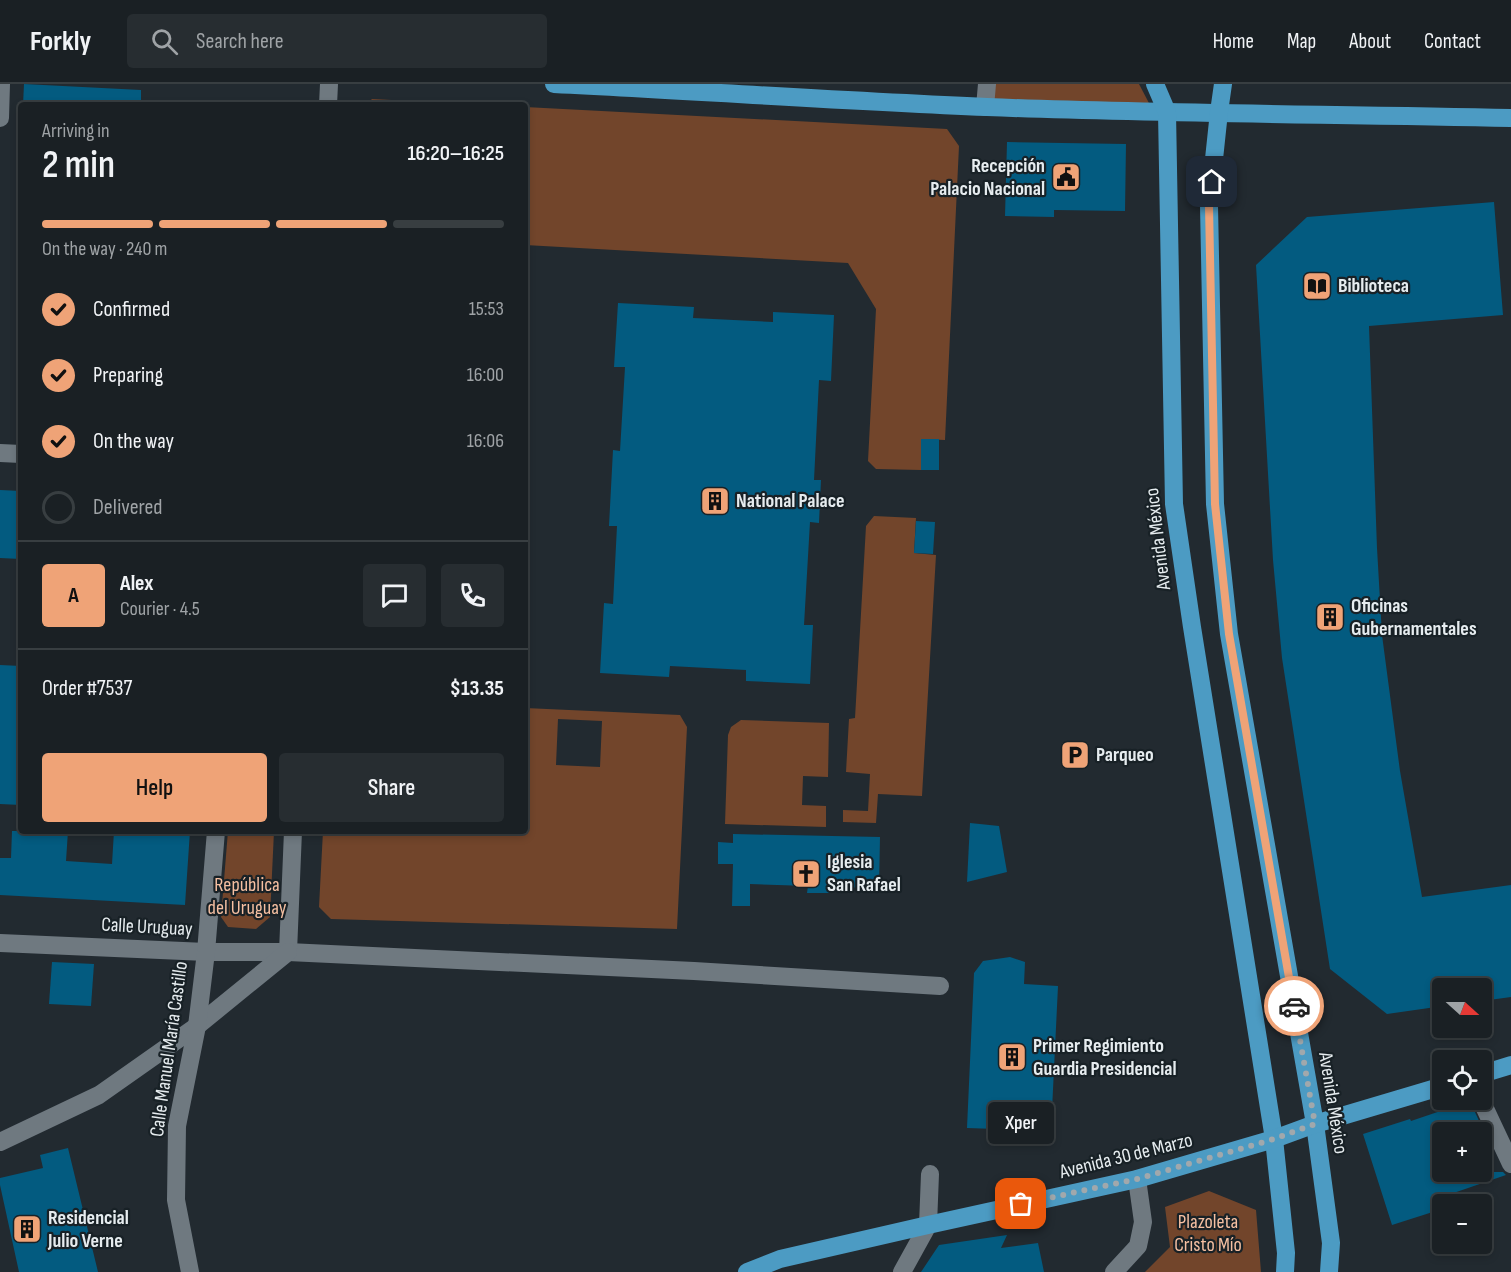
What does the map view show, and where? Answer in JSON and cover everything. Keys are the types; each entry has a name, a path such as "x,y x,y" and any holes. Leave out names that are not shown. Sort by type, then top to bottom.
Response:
{"main road":[{"path":"554,84 670,87 985,106 1167,112 1511,118"},
{"name":"Avenida México","path":"1155,84 1167,112 1174,504 1193,639 1274,1139 1286,1253 1285,1272"},
{"name":"Avenida México","path":"1223,84 1209,206 1215,504 1229,634 1315,1124 1331,1243 1329,1272"},
{"path":"1492,1071 1511,1065"},
{"name":"Avenida 30 de Marzo","path":"747,1272 780,1259 1137,1179 1432,1089"}],"street":[{"path":"0,118 2,84"},
{"path":"328,102 329,84"},
{"path":"985,106 987,84"},
{"path":"0,453 18,454"},
{"name":"Calle Manuel María Castillo","path":"190,1272 176,1200 177,1126 197,1026 216,834"},
{"path":"0,1142 99,1095 197,1026 288,952 293,834"},
{"name":"Calle Uruguay","path":"0,943 206,952 288,952 940,986"},
{"path":"1486,1110 1511,1164"},
{"path":"902,1272 928,1225 930,1174"},
{"path":"1114,1272 1138,1246 1143,1221 1137,1179"}],"green space":[{"path":"995,84 1139,84 1151,107 993,102"},
{"path":"372,99 430,102 369,102"},
{"path":"528,107 947,129 959,146 945,440 921,439 921,470 876,469 868,461 876,309 848,263 528,245"},
{"path":"874,516 916,518 914,553 936,555 922,796 878,794 876,823 843,822 843,810 868,811 870,774 846,772 849,719 855,718 866,526"},
{"path":"528,708 680,715 687,727 677,929 331,919 319,907 323,834 528,834","holes":["558,719 602,721 600,767 556,765"]},
{"path":"741,720 829,723 828,777 803,776 802,805 826,806 826,827 725,824 728,735 731,727"},
{"name":"República del Uruguay","path":"228,834 274,834 270,917 256,929 228,927 221,917"},
{"name":"Plazoleta Cristo Mío","path":"1209,1191 1256,1210 1261,1272 1145,1272 1170,1247 1165,1207"}],"building":[{"path":"24,84 141,90 141,102 23,102"},
{"name":"Recepción Palacio Nacional","path":"1007,142 1126,144 1125,211 1054,210 1054,217 1005,216"},
{"name":"Oficinas Gubernamentales","path":"1494,202 1503,315 1369,326 1382,635 1400,771 1422,897 1511,885 1511,997 1492,1000 1492,978 1432,978 1432,1008 1387,1014 1330,969 1282,658 1273,560 1256,265 1307,217"},
{"name":"National Palace","path":"618,303 694,307 693,318 773,322 773,312 834,315 831,381 819,380 814,480 821,480 819,523 810,522 804,625 813,625 810,684 746,681 746,670 670,666 669,677 600,673 604,603 613,604 617,526 609,526 613,450 620,451 625,367 614,367"},
{"path":"921,439 939,439 939,470 921,470"},
{"path":"0,490 18,491 18,559 0,558"},
{"path":"916,521 935,522 933,554 914,553"},
{"path":"0,665 18,666 18,805 0,804"},
{"path":"970,823 999,826 1007,872 967,882"},
{"path":"12,831 18,831 18,834 68,834 66,861 112,864 114,834 190,834 185,905 0,895 0,858 11,858"},
{"name":"Iglesia San Rafael","path":"733,834 880,837 879,888 831,887 831,893 807,893 808,886 750,884 750,906 732,906 733,864 718,864 718,842 733,843"},
{"name":"Primer Regimiento Guardia Presidencial","path":"1010,957 1025,962 1024,984 1058,986 1051,1131 967,1128 974,973 983,961"},
{"path":"52,962 94,964 91,1006 49,1004"},
{"path":"1443,1110 1474,1110 1479,1122 1432,1122 1432,1182 1486,1182 1451,1194 1432,1194 1432,1212 1392,1225 1363,1134 1410,1119 1411,1121"},
{"path":"68,1148 98,1272 19,1272 0,1178 43,1168 40,1155"},
{"path":"1492,1172 1503,1172 1506,1175 1492,1180"},
{"path":"1007,1235 1001,1248 1038,1243 1044,1272 921,1272 939,1245"}],"way so far":[{"path":"1021,1204 1137,1179 1274,1139 1315,1124 1294,1006"}],"place":[{"name":"Recepción Palacio Nacional","path":"1066,177"},
{"name":"Biblioteca","path":"1317,286"},
{"name":"National Palace","path":"715,501"},
{"name":"Oficinas Gubernamentales","path":"1330,617"},
{"name":"Parqueo","path":"1075,755"},
{"name":"Iglesia San Rafael","path":"806,874"},
{"name":"Primer Regimiento Guardia Presidencial","path":"1012,1057"},
{"name":"Xper","path":"1021,1204"},
{"name":"Residencial Julio Verne","path":"27,1229"}],"route":[{"path":"1212,182 1209,206 1215,504 1229,634 1294,1006"}]}
